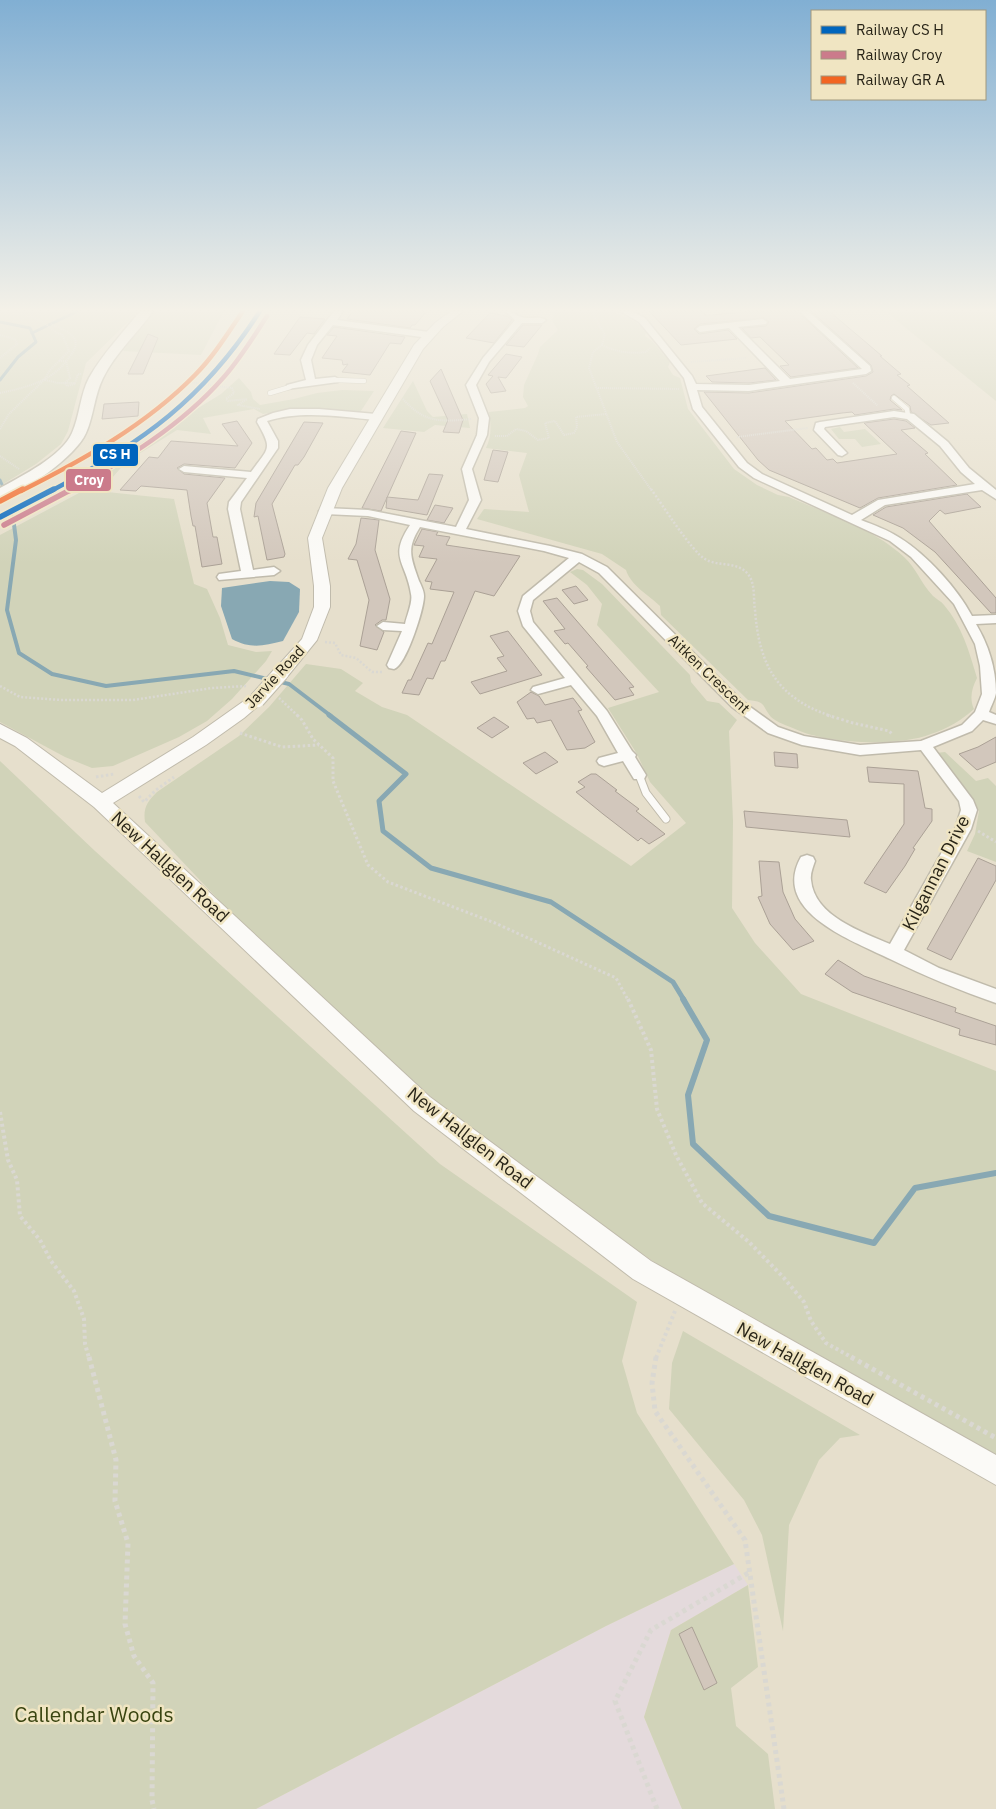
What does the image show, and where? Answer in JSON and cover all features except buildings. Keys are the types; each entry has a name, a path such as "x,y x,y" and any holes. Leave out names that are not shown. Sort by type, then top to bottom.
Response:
{"main road":[{"path":"0,494 59,456 76,437 89,395"}],"street":[{"name":"Jarvie Road","path":"101,802 222,727 255,694 316,641 322,607 322,586 315,538 335,488 389,395"},
{"path":"459,532 475,500 468,478 468,469 482,435 484,418 474,395"},
{"path":"694,395 697,407 743,465 758,476 894,539 915,554 960,602 980,644 986,666 989,694 981,714 996,720"},
{"path":"248,574 234,509 235,502 273,448 273,441 262,422 263,418 300,412 376,418"},
{"path":"851,443 839,449 818,428 824,424 888,415 908,416 916,420 944,444 965,470 996,496"},
{"path":"184,469 254,475"},
{"path":"853,520 882,502 984,486"},
{"name":"Aitken Crescent","path":"325,511 368,513 416,524 546,548 578,557 603,570 737,704 773,730 802,740 860,750 916,747 967,728 981,714"},
{"path":"394,665 410,628 418,595 404,554 407,538 416,524"},
{"path":"578,557 528,599 524,611 526,623 602,714 629,755 639,775"},
{"path":"223,577 274,570"},
{"path":"970,620 996,619"},
{"path":"383,626 410,628"},
{"path":"538,690 575,680"},
{"name":"New Hallglen Road","path":"0,730 21,742 101,802 422,1104 642,1270 996,1471"},
{"name":"Kilgannan Drive","path":"894,953 963,829 969,810 966,800 916,747"},
{"path":"604,761 629,755"},
{"path":"807,862 802,880 805,893 812,905 822,915 850,933 933,973 996,996"}],"lane":[{"path":"894,398 907,410 908,416"},
{"path":"639,775 645,792 666,819"}],"path":[{"path":"0,429 9,414 28,395"},
{"path":"140,422 164,408 176,395"},
{"path":"231,395 226,399 228,401 242,398 247,399 238,405 241,407 255,406 270,416"},
{"path":"600,395 617,442 699,555 710,561 738,566 753,582 757,636 768,670 775,683 800,703 818,712 850,723 889,731 899,743 916,747"},
{"path":"866,395 888,415"},
{"path":"401,396 414,413 434,420 484,418"},
{"path":"482,435 507,436 516,428 526,431 538,440 548,438 545,423 555,421 564,435 574,433 577,427 576,417 606,414"},
{"path":"722,439 818,428"},
{"path":"0,456 5,462 31,475"},
{"path":"316,641 326,636"},
{"path":"316,641 335,643 341,655 356,658 372,672 383,672 394,665"},
{"path":"0,686 20,697 61,700 133,700 244,685 255,694"},
{"path":"278,697 302,720 313,739 333,758 333,781 368,865 388,882 495,923 616,978 631,1004 651,1050 657,1109 676,1155 702,1202 749,1242 784,1278 804,1302 812,1321 826,1344 996,1438"},
{"path":"240,733 282,747 320,745"},
{"path":"90,776 95,778 115,774"},
{"path":"0,1112 8,1160 16,1180 20,1216 40,1240 51,1261 74,1291 84,1319 85,1344 116,1460 115,1501 128,1543 125,1624 134,1656 153,1683 152,1800 154,1809"},
{"path":"683,1294 662,1340 652,1370 651,1391 655,1411 745,1540 784,1809"},
{"path":"657,1809 615,1701 651,1630 750,1572"}],"shaded area":[{"path":"734,1564 748,1585 671,1630 644,1717 682,1809 256,1809 606,1626"}],"green space":[{"path":"0,395 77,395 68,431 61,444 36,464 0,486"},
{"path":"219,395 252,395 253,399 260,405 308,395 371,395 359,414 283,411 263,414 254,409 203,418 211,434 177,430 126,462 105,486 107,492 174,499 194,584 207,589 220,618 228,645 256,652 272,651 266,661 232,699 207,721 179,737 113,766 92,768 65,757 0,722 0,535 79,493 112,461"},
{"path":"404,395 420,395 427,411 433,417 467,414 470,428 435,425 424,432 383,428"},
{"path":"523,395 684,395 688,409 734,469 757,485 778,495 789,497 864,530 892,547 904,557 933,596 943,604 956,621 968,649 977,678 972,693 974,709 943,730 900,741 843,741 795,729 773,719 761,703 748,700 661,615 660,606 636,586 626,570 602,554 477,519 484,509 529,512 519,475 527,453 486,448 490,430 489,412 525,408 528,406"},
{"path":"989,395 996,395 996,401"},
{"path":"840,427 844,432 865,429 881,444 862,447 855,439 839,439 831,429"},
{"path":"577,569 583,570 602,584 690,675 691,682 707,701 719,703 737,720 729,731 733,821 732,908 755,943 801,994 996,1071 996,1457 804,1346 667,1271 472,1133 266,950 145,822 146,806 157,792 239,736 269,707 306,664 341,669 363,683 355,691 382,707 407,715 631,866 686,823 650,782 637,754 608,708 659,692 597,625 602,604 587,585 570,572"},
{"path":"945,752 976,781 988,778 996,786 996,862 967,851 975,834 979,811 959,780 936,753"},
{"name":"Callendar Woods","path":"0,761 95,851 440,1164 637,1302 622,1361 637,1413 734,1564 606,1626 256,1809 0,1809"},
{"path":"683,1331 860,1435 840,1438 819,1460 789,1525 783,1631 762,1535 744,1500 669,1409 672,1363"},
{"path":"748,1585 758,1667 731,1688 736,1726 768,1754 775,1809 682,1809 644,1717 671,1630"}],"water":[{"path":"270,581 289,582 300,589 299,612 283,641 257,646 232,639 221,606 222,588"}],"waterway":[{"path":"0,480 4,489"},
{"path":"13,517 16,540 7,610 19,653 52,674 106,686 234,671 289,684 331,716"},
{"path":"329,715 406,774 379,801 383,831 431,868 551,902 673,982 684,1000"},
{"path":"683,999 707,1040 688,1095 693,1144 769,1216 874,1243 915,1188 996,1173"}],"transit line":[{"path":"0,501 104,446 137,424 174,395"},
{"path":"0,517 111,457 164,421 194,395"}],"rail line":[{"name":"Croy","path":"4,525 116,464 168,428 206,395"}]}
